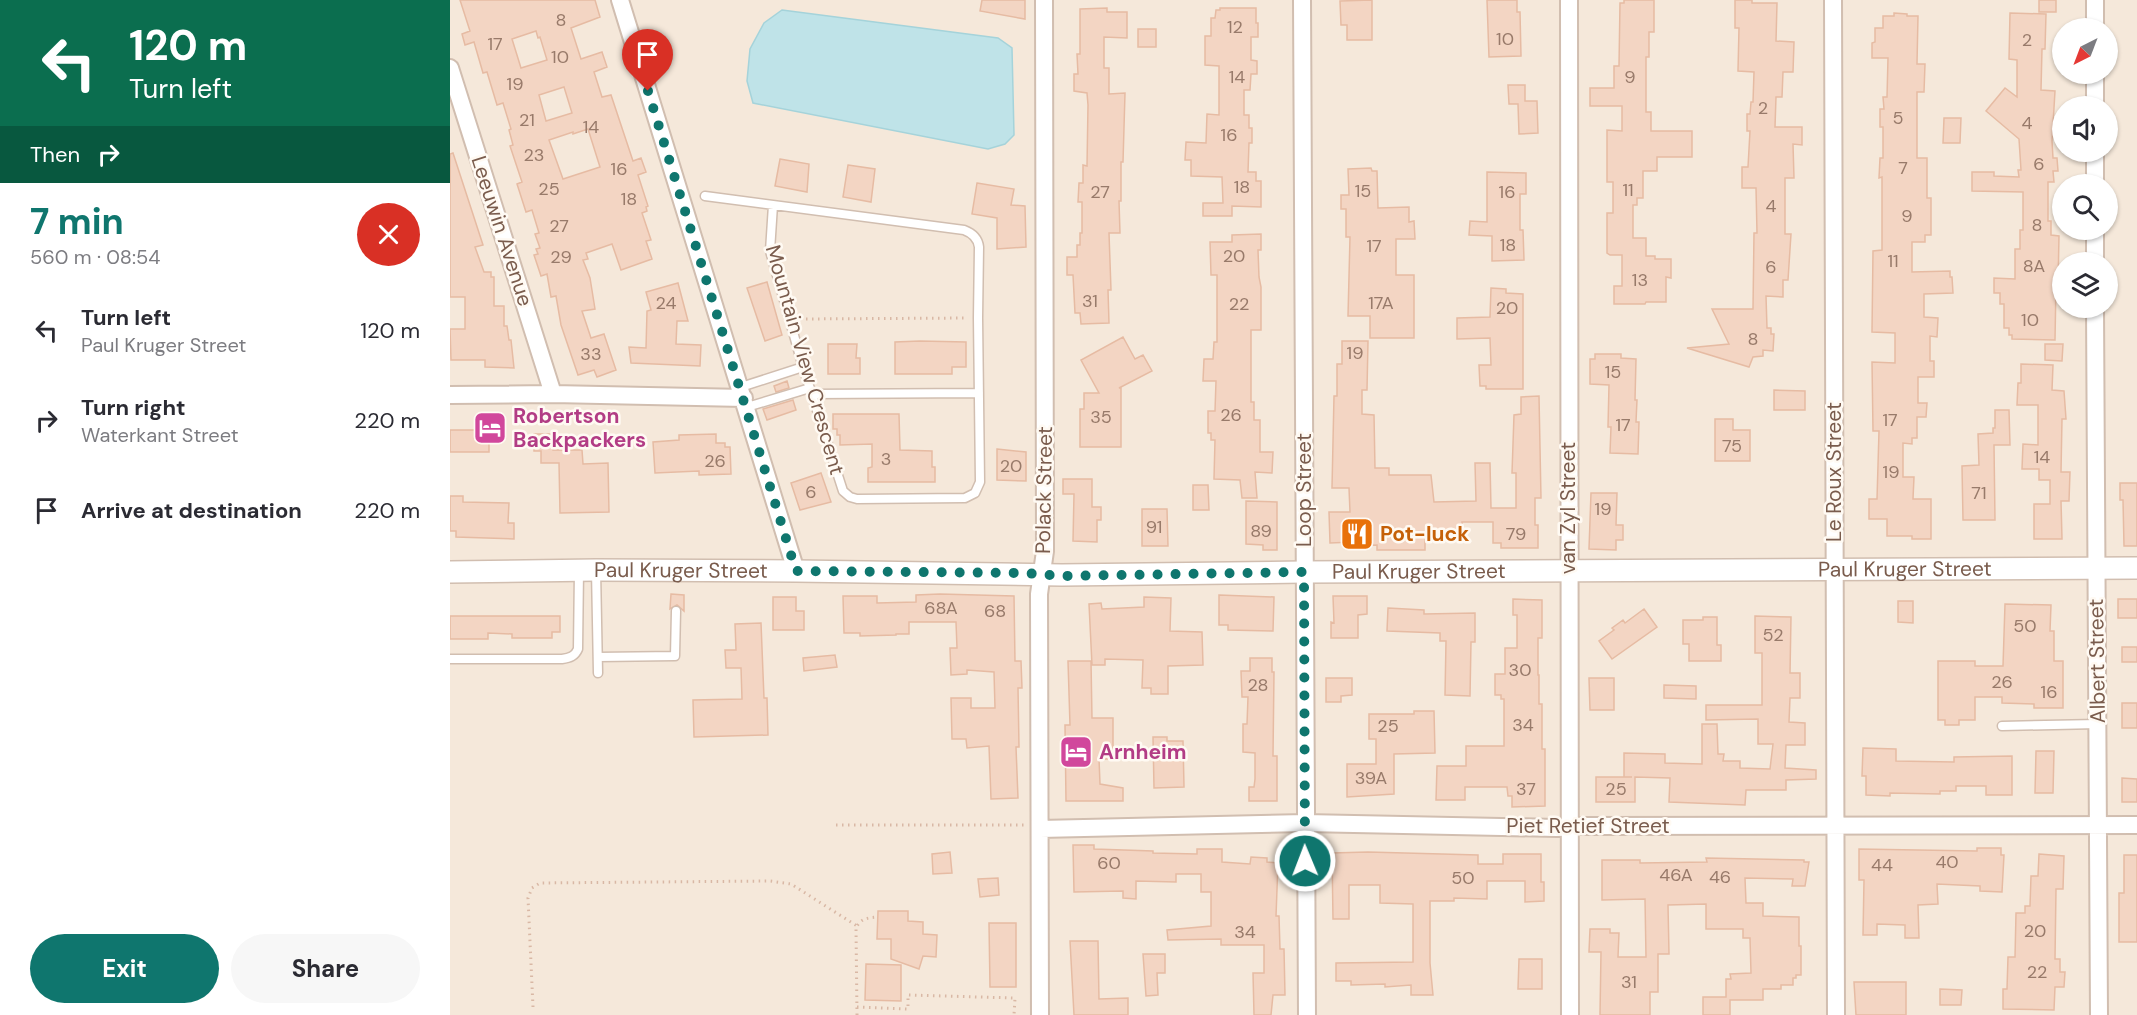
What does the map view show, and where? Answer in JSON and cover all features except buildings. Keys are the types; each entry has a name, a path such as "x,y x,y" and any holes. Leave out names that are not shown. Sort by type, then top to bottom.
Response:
{"street":[{"path":"620,0 796,571"},
{"name":"Polack Street","path":"1040,1015 1039,594 1045,551 1044,0"},
{"name":"Loop Street","path":"1302,0 1306,1015"},
{"name":"van Zyl Street","path":"1569,0 1568,827 1570,1015"},
{"name":"Le Roux Street","path":"1833,0 1836,1015"},
{"path":"2095,0 2095,18"},
{"name":"Leeuwin Avenue","path":"450,68 554,394"},
{"name":"Albert Street","path":"2096,318 2099,1015"},
{"path":"450,395 744,397"},
{"name":"Paul Kruger Street","path":"450,572 588,570 1042,574 2137,568"},
{"name":"Piet Retief Street","path":"1040,827 1305,823 1568,827 2137,825"}],"lane":[{"name":"Mountain View Crescent","path":"705,196 773,205 971,233 980,247 979,488 970,496 857,499 846,495 803,367 770,251 773,205"},
{"path":"744,397 803,367"},
{"path":"744,397 811,391 979,393"},
{"path":"588,570 598,673"},
{"path":"450,659 570,658 576,654 578,649 588,570"},
{"path":"598,657 675,656 676,610"},
{"path":"2002,726 2098,724"}],"path":[{"path":"790,319 978,318"},
{"path":"836,825 1040,827"},
{"path":"533,1007 528,898 532,888 540,883 770,880 791,884 857,926"},
{"path":"857,1015 857,926 859,921 866,918 878,917"},
{"path":"857,1007 908,1009 908,995 1015,998 1014,1015"}],"shaded area":[{"path":"450,0 2137,0 2137,1015 450,1015"}],"water":[{"path":"782,10 998,38 1012,48 1014,135 1005,144 988,149 753,103 747,81 750,49 764,23"}],"place":[{"name":"Robertson Backpackers","path":"490,428"},
{"name":"Pot-luck","path":"1357,534"},
{"name":"Arnheim","path":"1076,752"}],"route":[{"path":"648,91 796,571 1024,573 1062,576 1304,572 1305,861"}]}
